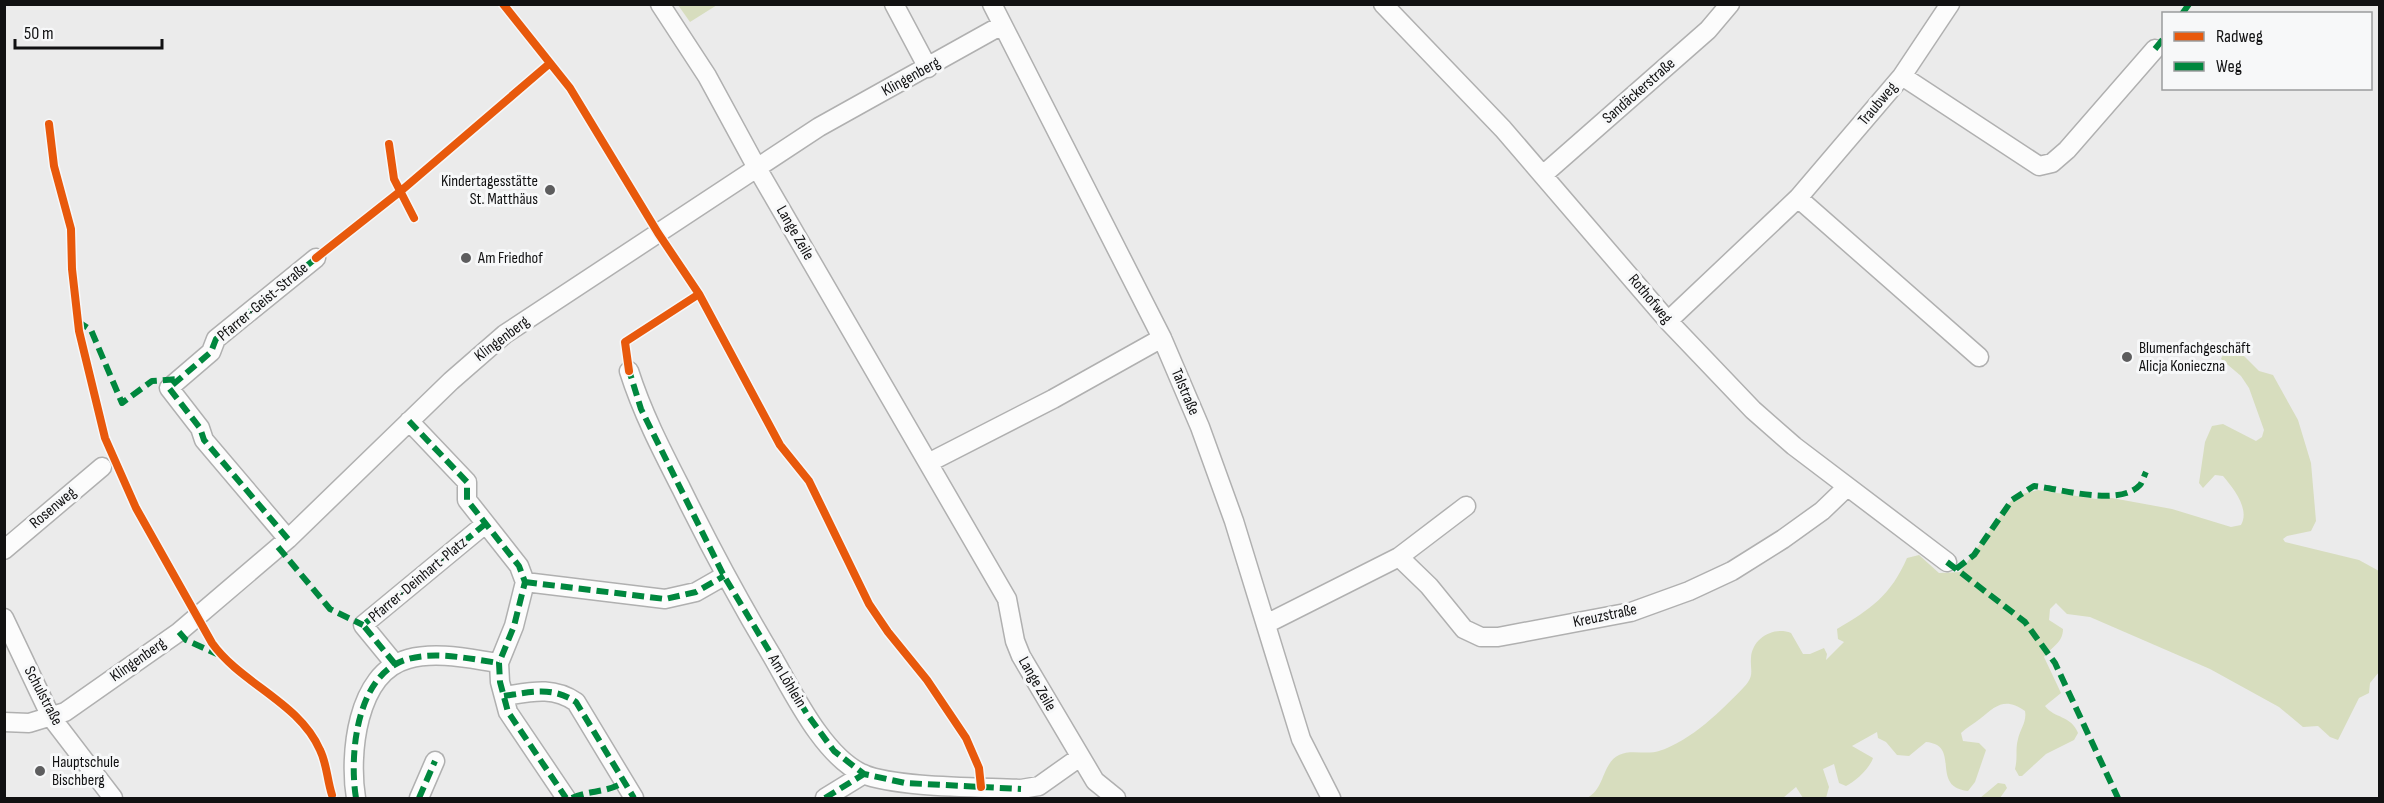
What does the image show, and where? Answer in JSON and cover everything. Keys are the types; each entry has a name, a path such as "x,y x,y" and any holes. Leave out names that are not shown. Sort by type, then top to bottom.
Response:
{"street":[{"name":"Lange Zeile","path":"660,4 707,76 757,168 930,462 1007,599 1015,641 1021,656 1095,781 1116,798"},
{"path":"894,4 927,68"},
{"name":"Talstraße","path":"992,4 1161,338 1200,427 1234,521 1301,739 1331,798"},
{"name":"Rothofweg","path":"1383,4 1544,174 1668,321 1753,410 1847,487 1947,562"},
{"name":"Sandäckerstraße","path":"1544,174 1708,30 1730,4"},
{"name":"Traubweg","path":"1668,321 1798,198 1902,76 1950,4"},
{"name":"Klingenberg","path":"4,722 28,723 65,712 179,632 288,538 451,381 505,334 819,127 1002,25"},
{"path":"1902,76 2039,166 2052,163 2067,150 2155,49"},
{"path":"1798,198 1979,357"},
{"name":"Pfarrer-Geist-Straße","path":"288,538 204,440 200,428 169,388 211,352 216,339 316,258"},
{"path":"930,462 1053,399 1161,338"},
{"name":"Am Löhlein","path":"629,371 642,409 724,576 807,714 834,751 864,774 905,783 1021,789 1039,786 1080,757"},
{"path":"409,421 467,482 467,500 484,525 519,566 525,582 514,626 499,663 504,696 508,712 566,798"},
{"name":"Rosenweg","path":"4,550 102,467"},
{"name":"Kreuzstraße","path":"1399,557 1430,585 1464,629 1481,637 1498,637 1632,612 1696,588 1732,571 1784,539 1822,511 1847,487"},
{"path":"1266,624 1399,557 1466,506"},
{"name":"Pfarrer-Deinhart-Platz","path":"395,664 363,625 484,525"},
{"path":"525,582 665,600 696,592 724,576"},
{"name":"Schulstraße","path":"4,618 51,717 113,798"},
{"path":"356,798 352,757 356,728 373,687 395,664 423,656 499,663"},
{"path":"504,696 546,690 562,693 576,702 634,798"},
{"path":"419,798 435,761"},
{"path":"825,798 864,774"}],"green space":[{"path":"678,5 717,5 690,22"},
{"path":"2235,347 2259,371 2273,375 2298,420 2311,463 2316,521 2311,531 2283,539 2285,542 2359,560 2379,571 2379,672 2370,683 2369,693 2359,698 2338,740 2330,737 2318,726 2303,727 2279,707 2210,669 2090,617 2067,614 2056,603 2050,609 2049,620 2063,629 2062,634 2059,641 2044,657 2061,693 2045,706 2071,723 2078,733 2074,740 2046,754 2022,776 2019,776 2015,769 2017,743 2025,711 2012,704 2002,704 1961,733 1963,741 1979,743 1986,750 1975,782 1968,791 1956,788 1950,782 1945,758 1937,745 1926,742 1909,756 1897,755 1886,742 1878,738 1877,732 1852,746 1873,758 1866,770 1854,781 1846,786 1839,783 1834,764 1823,769 1829,787 1826,798 1803,798 1796,787 1783,798 1587,798 1597,789 1609,764 1619,755 1628,752 1659,751 1683,740 1716,715 1747,683 1751,676 1752,651 1765,635 1778,631 1791,633 1803,654 1810,654 1824,648 1827,654 1826,660 1844,642 1838,639 1837,629 1879,600 1894,582 1907,558 1919,555 1939,573 1960,572 2010,502 2018,495 2038,490 2096,499 2112,498 2172,509 2231,527 2241,525 2244,512 2240,499 2223,476 2215,475 2203,488 2199,483 2205,442 2212,426 2223,424 2256,441 2262,437 2264,430 2249,388 2241,376 2221,359 2223,354"},
{"path":"1998,783 2005,784 2007,788 2000,798 1980,798"}],"marked path":[{"path":"2183,12 2189,4"},
{"path":"2155,49 2162,40"},
{"path":"288,539 204,440 200,428 169,388 211,352 216,339 320,255"},
{"path":"77,321 91,330 122,403 152,381 179,379"},
{"path":"628,367 641,409 724,576 807,714 834,751 864,774 905,783 1021,789"},
{"path":"409,421 467,482 467,500 519,566 525,582 514,626 499,663 500,682 508,712 566,798"},
{"path":"1956,569 1974,555 2012,500 2034,486 2090,495 2119,495 2140,485 2146,472"},
{"path":"395,664 363,625 484,525"},
{"path":"278,547 330,609 363,625"},
{"path":"1947,562 2025,622 2055,663 2118,798"},
{"path":"525,582 665,599 696,592 724,576"},
{"path":"179,632 186,640 217,654"},
{"path":"356,798 354,761 360,718 367,698 377,681 391,667 408,659 430,656 454,656 499,663"},
{"path":"504,696 550,692 576,702 634,798"},
{"path":"419,798 435,761"},
{"path":"825,798 864,774"},
{"path":"572,798 618,786 624,782"}],"cycle path":[{"path":"503,4 570,88 658,233 699,294 780,445 809,481 869,604 888,632 927,680 966,738 979,768 981,787"},
{"path":"316,258 402,190 549,64"},
{"path":"49,124 54,166 71,229 72,269 79,331 105,438 136,508 212,643 238,670 284,706 311,733 326,766 332,795"},
{"path":"389,144 394,179 414,218"},
{"path":"629,371 625,342 699,294"}],"place":[{"name":"Kindertagesstätte St. Matthäus","path":"550,190"},
{"name":"Am Friedhof","path":"466,258"},
{"name":"Blumenfachgeschäft Alicja Konieczna","path":"2127,357"},
{"name":"Hauptschule Bischberg","path":"40,771"}]}
